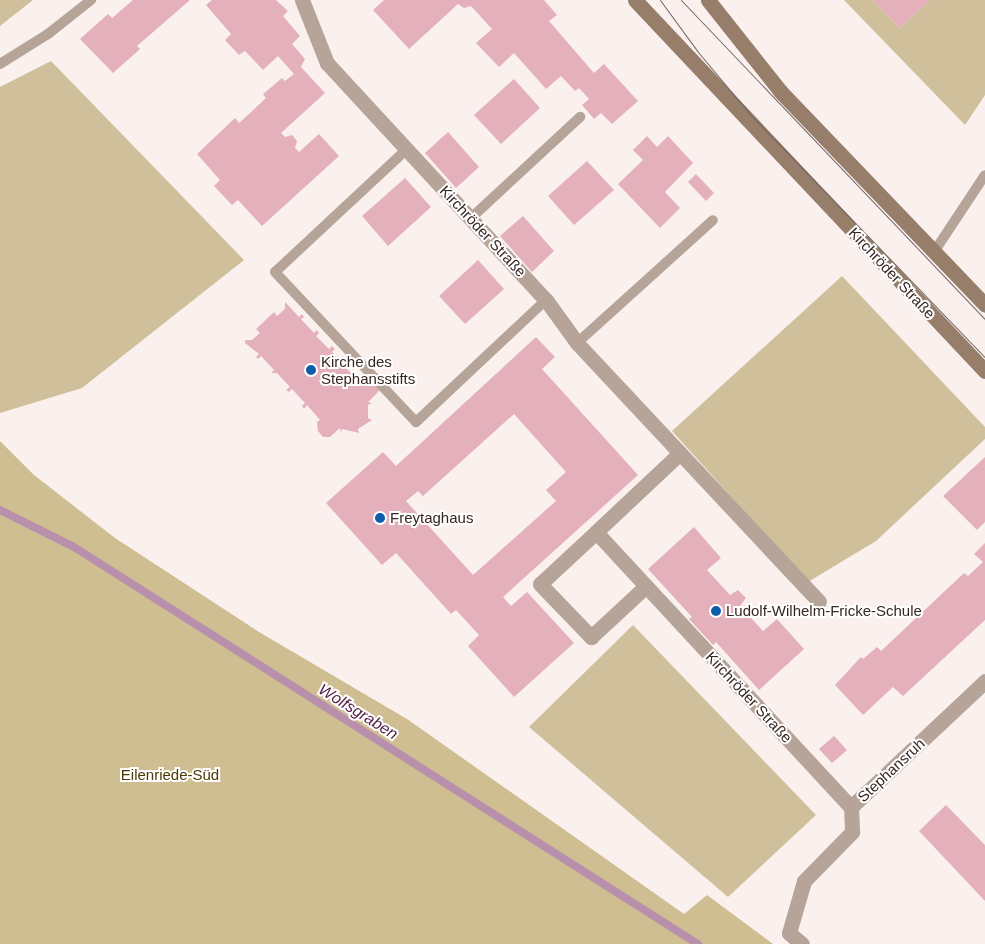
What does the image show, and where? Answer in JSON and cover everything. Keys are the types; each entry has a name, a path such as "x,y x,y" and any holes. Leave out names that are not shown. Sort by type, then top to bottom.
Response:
{"main road":[{"name":"Kirchröder Straße","path":"635,0 985,371"},
{"path":"708,0 780,91 985,305"}],"street":[{"name":"Kirchröder Straße","path":"302,0 327,63 546,300 578,344 819,602"},
{"path":"646,586 591,637 540,584 680,454"},
{"name":"Kirchröder Straße","path":"596,532 851,807"},
{"name":"Stephansruh","path":"802,944 790,933 804,882 852,832 851,807 985,682"}],"lane":[{"path":"0,64 48,34 91,0"},
{"path":"471,218 580,117"},
{"path":"407,149 276,272 416,422 546,300"},
{"path":"934,252 985,175"},
{"path":"578,344 713,220"}],"shaded area":[{"path":"0,0 33,0 0,26"},
{"path":"844,0 873,0 900,28 930,0 985,0 985,95 965,125"},
{"path":"51,61 244,260 82,388 0,413 0,87"},
{"path":"842,276 985,427 985,439 876,541 808,582 672,431"},
{"path":"633,625 816,815 728,897 529,727"}],"green space":[{"name":"Eilenriede-Süd","path":"0,441 34,475 115,538 259,632 407,719 684,914 707,895 773,944 0,944"}],"building":[{"path":"133,0 190,0 137,46 140,49 113,73 80,39 108,14 112,18"},
{"path":"212,0 276,0 288,11 283,16 300,36 292,44 305,59 301,67 325,93 281,133 285,137 292,135 297,141 295,148 299,152 319,134 339,156 262,226 238,200 232,205 214,186 220,180 197,154 235,118 239,123 266,98 263,94 282,78 285,81 294,74 278,56 263,70 245,51 239,55 225,40 231,34 206,5"},
{"path":"384,0 544,0 557,15 549,21 594,73 604,64 638,101 612,124 601,113 594,119 582,105 589,99 579,88 575,91 561,76 546,89 514,53 499,67 476,43 492,29 471,6 464,8 458,4 409,49 373,10"},
{"path":"873,0 930,0 900,28"},
{"path":"514,79 540,108 501,144 474,115"},
{"path":"448,132 479,167 456,188 425,153"},
{"path":"647,136 657,147 668,136 693,163 665,192 680,208 660,228 618,184 643,160 633,150"},
{"path":"587,161 614,190 574,225 548,196"},
{"path":"696,174 714,193 706,201 688,182"},
{"path":"405,178 431,207 388,246 362,216"},
{"path":"523,216 554,251 532,272 500,236"},
{"path":"478,260 504,289 465,324 439,296"},
{"name":"Kirche des Stephansstifts","path":"285,302 299,317 302,314 304,317 301,319 314,333 317,330 319,333 316,336 329,349 332,346 335,349 332,352 345,366 348,363 347,369 360,382 369,378 380,390 368,402 372,403 368,405 368,418 372,420 358,429 359,433 342,429 341,433 340,428 330,437 323,437 318,431 317,422 320,420 307,405 304,409 302,406 305,403 292,389 289,392 286,390 290,387 277,373 271,373 274,370 261,356 258,359 256,357 259,354 245,343 245,340 252,340 260,333 256,329 274,312 277,316 285,309"},
{"name":"Freytaghaus","path":"536,337 555,357 542,369 638,475 503,597 511,606 527,592 574,643 514,697 468,646 479,635 456,610 451,614 396,553 382,565 326,503 383,452 396,466","holes":["514,414 566,472 546,490 556,501 473,575 406,501 418,491 423,496"]},
{"path":"985,457 985,522 977,530 943,496"},
{"name":"Ludolf-Wilhelm-Fricke-Schule","path":"694,527 721,558 707,570 730,595 738,590 746,598 740,606 763,631 777,619 804,649 759,690 716,642 713,645 689,619 692,617 648,569"},
{"path":"985,543 985,620 903,696 893,687 863,715 835,685 861,657 863,659 877,647 881,651 964,573 968,576 983,562 974,554"},
{"path":"834,736 847,750 832,763 819,749"},
{"path":"946,805 985,845 985,901 919,831"}],"waterway":[{"name":"Wolfsgraben","path":"0,510 74,547 698,944"}],"tram line":[{"path":"660,0 698,52 749,113 985,357"},
{"path":"681,0 985,319"}],"place":[{"name":"Kirche des Stephansstifts","path":"311,370"},
{"name":"Freytaghaus","path":"380,518"},
{"name":"Ludolf-Wilhelm-Fricke-Schule","path":"716,611"}]}
